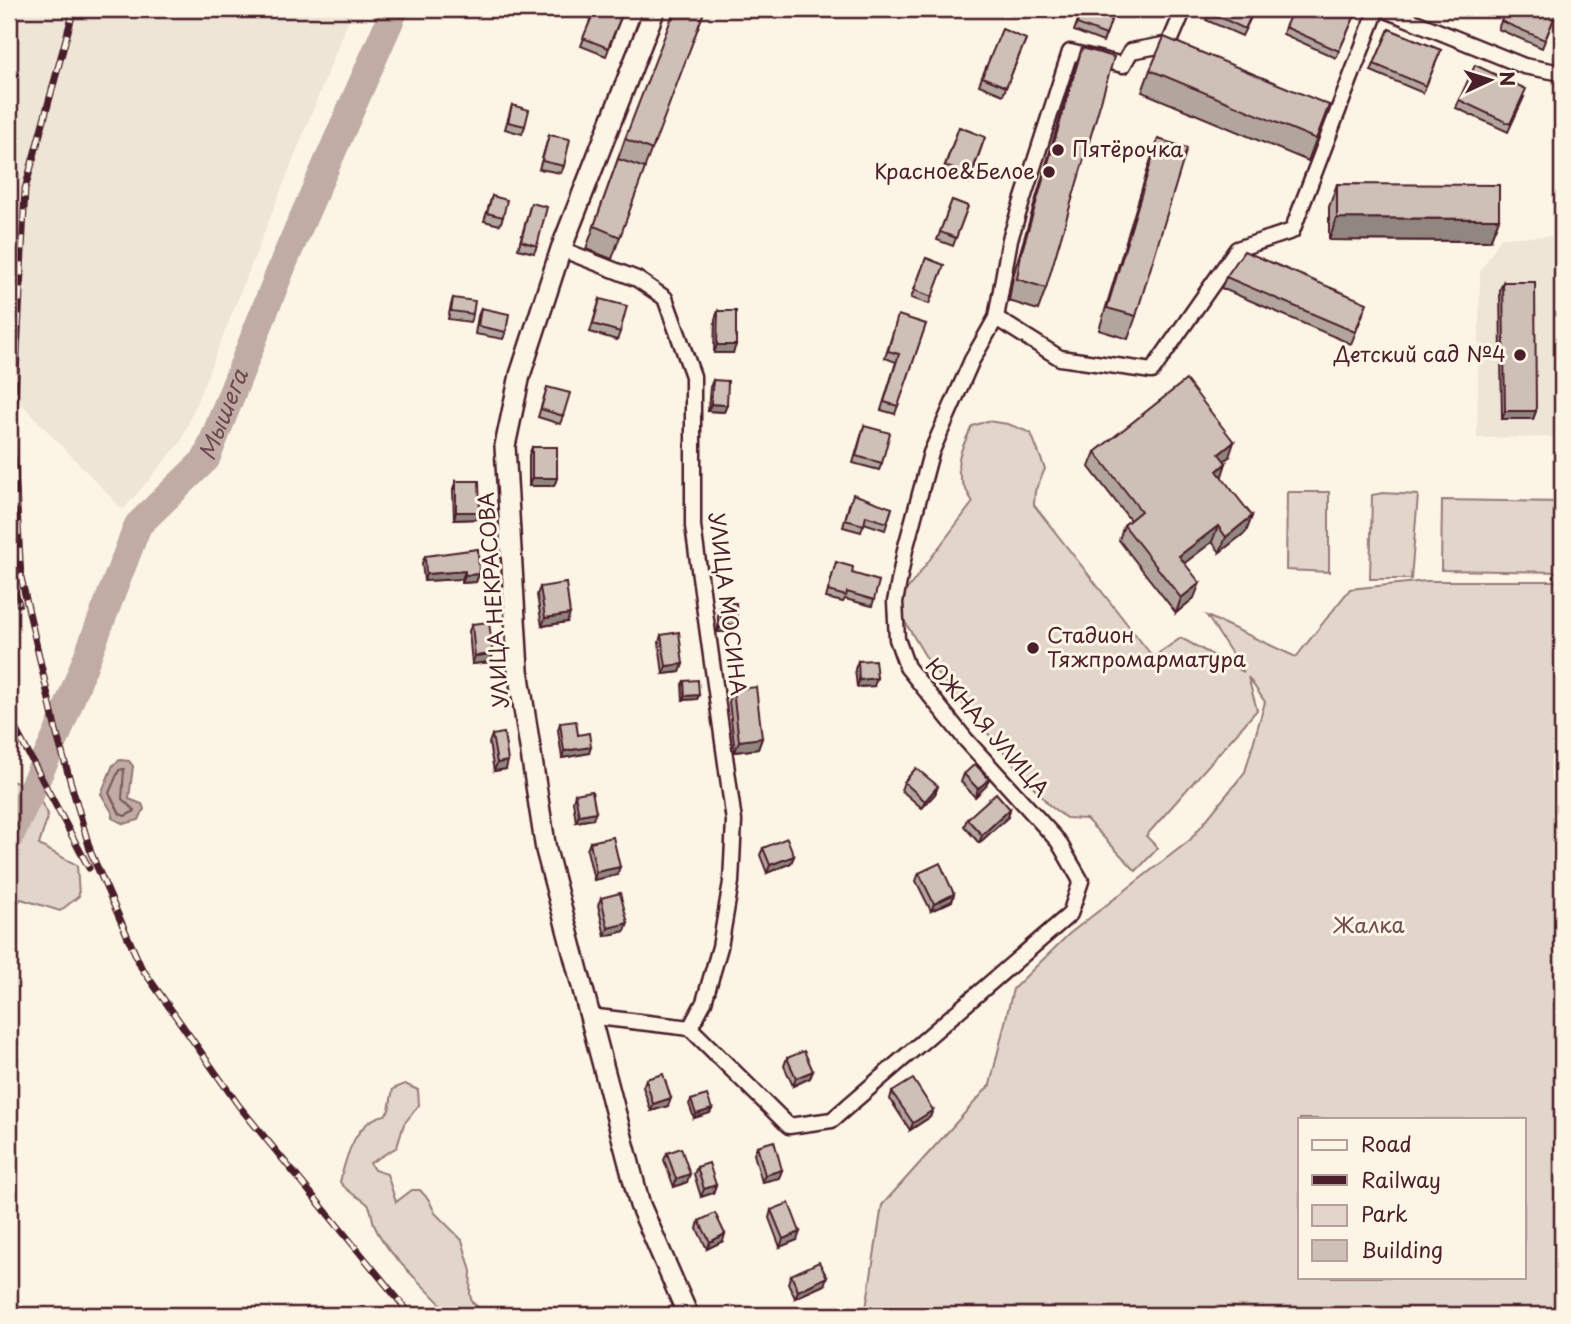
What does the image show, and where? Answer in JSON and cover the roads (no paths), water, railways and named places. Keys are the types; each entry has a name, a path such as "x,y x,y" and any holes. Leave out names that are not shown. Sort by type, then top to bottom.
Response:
{"main road":[{"name":"УЛИЦА НЕКРАСОВА","path":"655,9 561,249 520,375 505,446 518,670 546,850 640,1205 688,1315"}],"street":[{"name":"ЮЖНАЯ УЛИЦА","path":"690,1028 789,1126 832,1120 1070,914 1081,881 1058,841 966,740 907,667 897,639 895,602 905,550 931,453 972,360 996,317 1010,239 1070,52 1123,65 1131,51 1175,46 1184,9"},
{"path":"996,317 1060,358 1152,371 1237,249 1292,231 1330,115 1377,9"},
{"path":"1383,9 1524,66 1562,73"},
{"name":"УЛИЦА МОСИНА","path":"561,249 637,279 664,299 693,376 693,526 734,821 731,881 720,947 704,1002 690,1028"},
{"path":"589,1016 690,1028"}],"water":[{"path":"120,760 129,761 133,766 129,799 142,804 144,809 139,820 124,824 112,818 112,812 101,794 113,765"}],"waterway":[{"name":"Мышега","path":"9,838 57,735 138,525 206,459 285,259 395,9"}],"railway":[{"path":"74,9 25,189 13,437 21,577 57,735 91,853 141,967 239,1106 411,1315"},
{"path":"9,577 19,604"},
{"path":"9,717 89,868"}],"place":[{"name":"Пятёрочка","path":"1058,150"},
{"name":"Красное&Белое","path":"1049,172"},
{"name":"Детский сад №4","path":"1520,355"},
{"name":"Стадион Тяжпромарматура","path":"1033,648"}],"park label":[{"name":"Жалка","path":"1369,926"}]}
